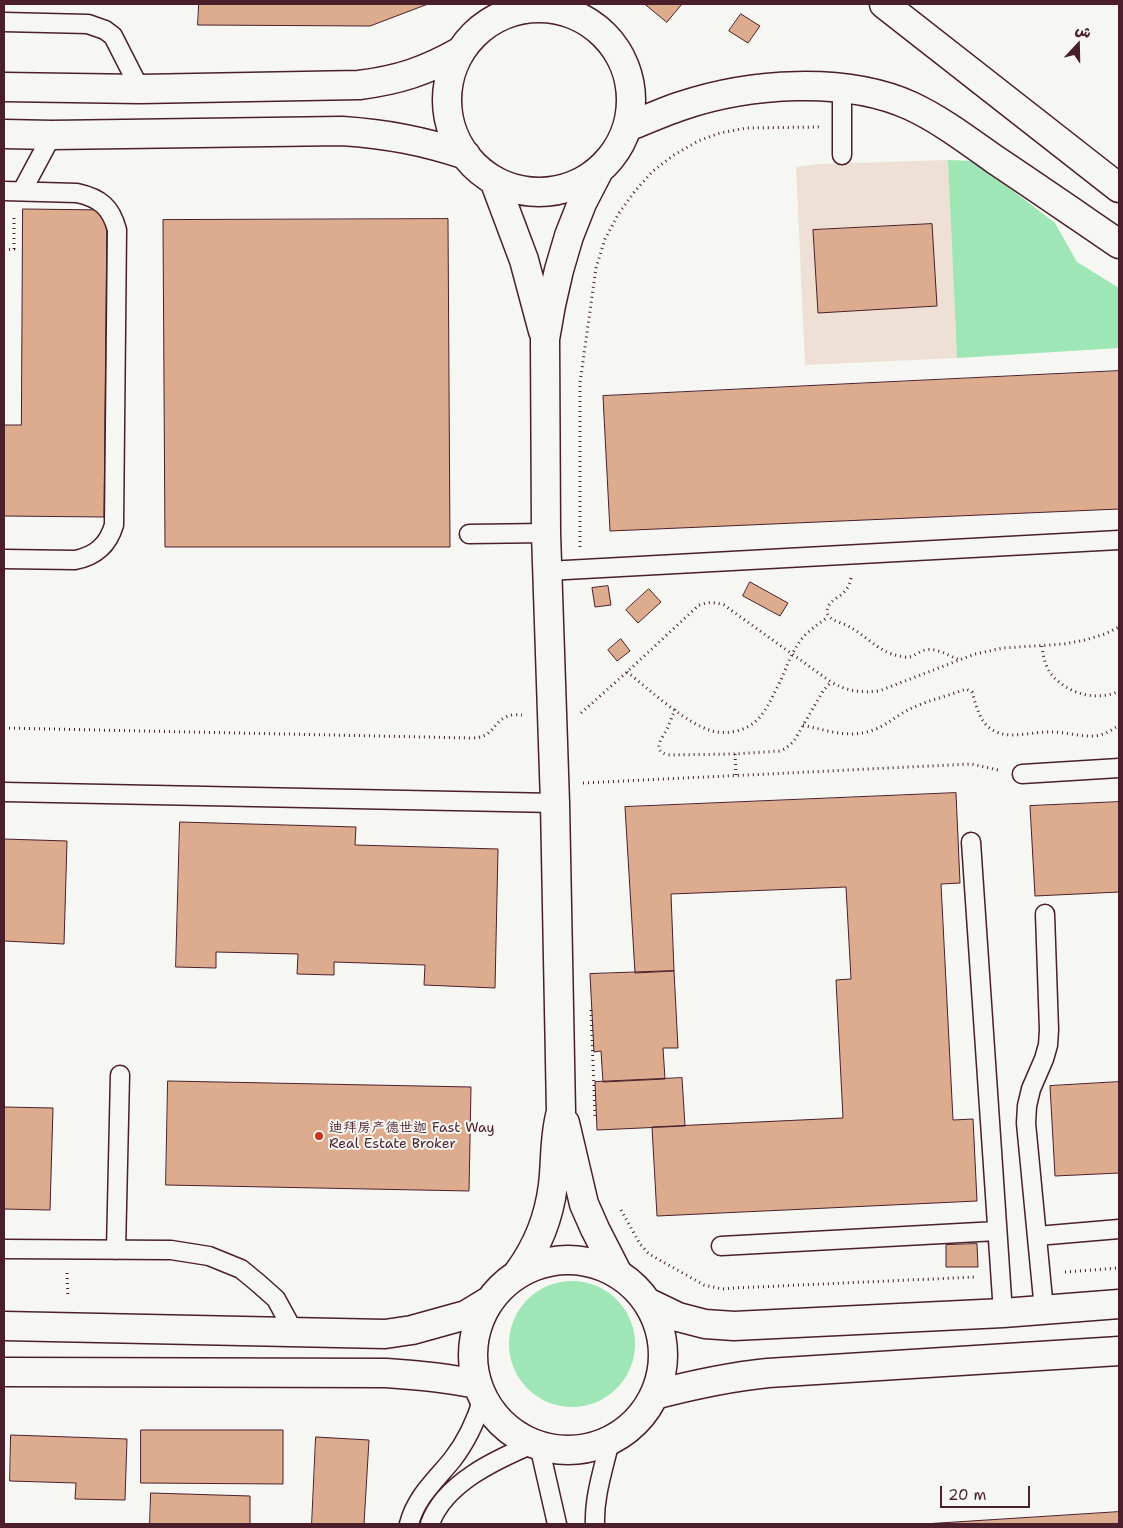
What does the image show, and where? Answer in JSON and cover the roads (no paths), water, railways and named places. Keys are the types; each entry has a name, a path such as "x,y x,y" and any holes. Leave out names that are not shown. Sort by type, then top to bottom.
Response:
{"street":[{"path":"884,4 1119,188"},
{"path":"536,8 556,10 574,15 592,24 606,37 618,53 627,70 632,108 628,127 621,144 611,159 598,172 580,184 558,190 537,192 515,189 494,180 479,169 466,155 454,136 448,115 447,93 452,71 461,51 484,26 502,11 536,8"},
{"path":"4,87 140,89 368,84 386,82 412,74 437,64 461,51"},
{"path":"628,127 680,106 727,93 776,87 842,88 891,98 929,115 1119,244"},
{"path":"4,134 52,135 342,130 405,138 466,155"},
{"path":"518,1273 530,1257 541,1234 549,1209 553,1184 557,1126 561,1112 555,803 546,533 545,339 551,304 569,236 582,203 598,172"},
{"path":"494,180 524,260 545,339"},
{"path":"561,1112 567,1129 584,1204 618,1274"},
{"path":"568,1260 594,1263 618,1274 634,1286 647,1302 658,1324 663,1348 662,1372 654,1395 643,1414 628,1428 610,1440 587,1447 563,1449 537,1444 519,1436 492,1413 480,1391 473,1363 473,1341 479,1320 489,1301 502,1285 518,1273 542,1263 568,1260"},
{"path":"4,1326 384,1334 412,1330 466,1316 489,1301"},
{"path":"647,1302 678,1317 705,1324 734,1326 1003,1313 1119,1304"},
{"path":"654,1395 712,1381 768,1372 1119,1352"},
{"path":"4,1372 386,1373 451,1378 480,1391"}],"lane":[{"path":"4,22 88,24 106,30 113,36 140,89"},
{"path":"842,88 842,154"},
{"path":"13,191 52,135"},
{"path":"4,559 75,560 86,558 96,553 105,545 111,536 114,525 117,230 113,216 104,204 89,195 13,191"},
{"path":"469,534 546,533"},
{"path":"547,571 1119,540"},
{"path":"1022,774 1119,768"},
{"path":"4,792 555,803"},
{"path":"971,842 1003,1313"},
{"path":"1044,1310 1026,1123 1031,1089 1048,1045 1045,914"},
{"path":"116,1250 120,1075"},
{"path":"1037,1236 1119,1229"},
{"path":"721,1246 997,1231"},
{"path":"4,1249 171,1250 201,1254 224,1261 241,1269 258,1283 276,1299 294,1332"},
{"path":"409,1524 416,1504 425,1490 451,1461 467,1438 477,1417 480,1391"},
{"path":"595,1524 594,1507 610,1440"},
{"path":"430,1524 440,1505 452,1491 469,1477 498,1460 537,1444 557,1524"}],"place":[{"name":"迪拜房产德世迦 Fast Way Real Estate Broker","path":"319,1136"}]}
